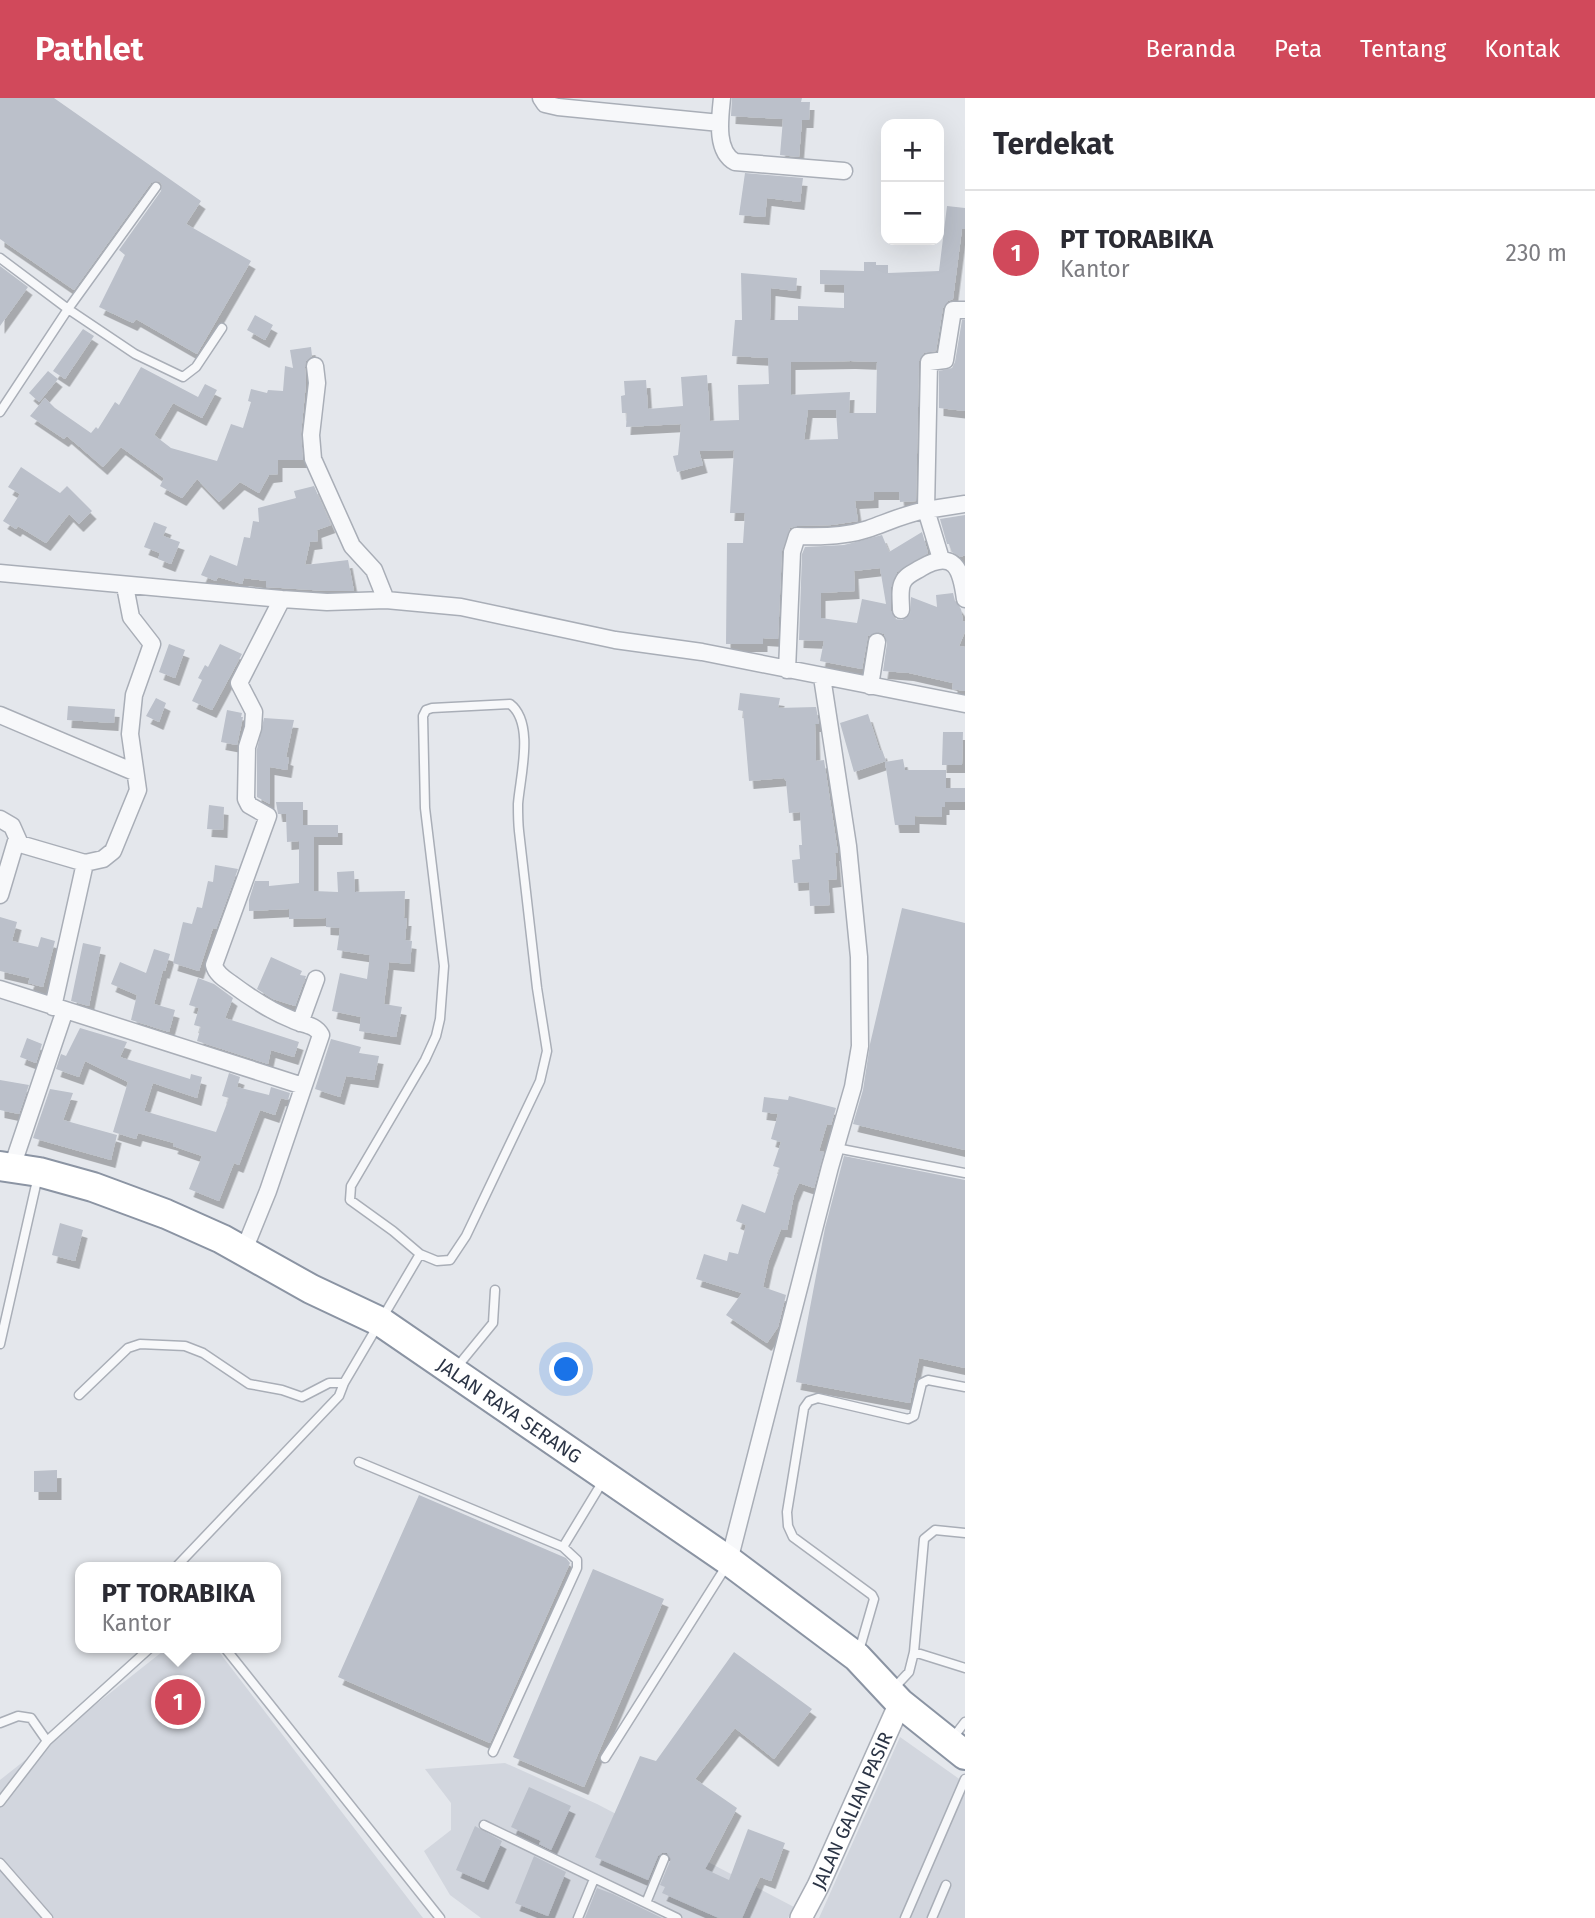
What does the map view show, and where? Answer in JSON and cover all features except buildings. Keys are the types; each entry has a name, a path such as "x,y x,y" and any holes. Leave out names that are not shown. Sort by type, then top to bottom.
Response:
{"highway":[{"name":"JALAN RAYA SERANG","path":"6,1166 93,1187 166,1214 244,1250 299,1283 380,1322 729,1562 857,1657 896,1697 960,1740"}],"street":[{"path":"541,98 545,104 558,107 720,123"},
{"path":"722,98 720,123 724,153 735,162 845,171"},
{"path":"941,559 926,510 929,362 945,360 953,310 965,310"},
{"path":"315,366 317,383 310,435 313,459 352,546 374,570 380,601"},
{"path":"787,670 792,552 797,536 815,537 866,530 908,513 965,504"},
{"path":"901,610 901,585 904,580 941,559 957,567 962,576 965,599"},
{"path":"0,573 282,599 380,601 461,607 615,640 702,652 965,705"},
{"path":"0,819 12,826 20,844 85,863 103,859 113,851 118,842 138,790 130,734 134,695 152,644 131,617 125,586"},
{"path":"244,1250 268,1191 321,1035 314,1027 255,1001 221,976 214,965 268,816 249,805 246,799 247,747 253,728 254,712 239,683 282,599"},
{"path":"870,686 877,642"},
{"path":"729,1562 853,1087 860,1046 860,990 848,846 822,677"},
{"path":"0,715 134,772"},
{"path":"0,895 18,838"},
{"path":"6,1166 59,1008 85,863"},
{"path":"300,1023 316,979"},
{"path":"0,989 303,1086"},
{"name":"JALAN GALIAN PASIR","path":"801,1918 818,1886 896,1697"}],"lane":[{"path":"0,412 68,309 156,187"},
{"path":"0,258 68,309 135,354 183,377 196,367 222,328"},
{"path":"510,704 517,709 522,722 525,750 518,805 519,831 547,1051 545,1065 466,1236 450,1260 443,1262 420,1254 393,1231 359,1208 350,1200 350,1194 351,1186 425,1060 440,1019 443,966 425,808 423,716 426,710 432,708 510,704"},
{"path":"836,1148 965,1173"},
{"path":"0,1344 39,1172"},
{"path":"181,1562 339,1396 420,1254"},
{"path":"453,1372 493,1323 495,1290"},
{"path":"79,1395 128,1348 140,1344 186,1346 203,1353 249,1384 302,1397 329,1383 344,1383"},
{"path":"857,1657 874,1599 793,1537 788,1525 787,1513 804,1408 810,1401 818,1398 908,1419 914,1416 922,1383 928,1380 965,1387"},
{"path":"359,1462 563,1547 578,1560 494,1752"},
{"path":"563,1547 605,1476"},
{"path":"896,1697 909,1672 914,1652 924,1539 935,1530 965,1533"},
{"path":"605,1758 729,1562"},
{"path":"914,1652 965,1668"},
{"path":"0,1802 47,1741 144,1653"},
{"path":"229,1653 440,1918"},
{"path":"0,1723 18,1716 31,1718 47,1741"},
{"path":"905,1918 965,1779"},
{"path":"484,1825 677,1918"},
{"path":"646,1903 664,1859"},
{"path":"0,1863 48,1918"},
{"path":"578,1918 594,1879"},
{"path":"932,1918 946,1885"}],"shaded area":[{"path":"161,1653 220,1653 423,1918 0,1918 0,1780"},
{"path":"900,1737 965,1783 965,1918 819,1918"},
{"path":"505,1763 597,1804 794,1907 788,1918 481,1918 450,1895 424,1851 451,1830 451,1803 425,1769"}],"place":[{"name":"PT TORABIKA","path":"178,1702"}]}
